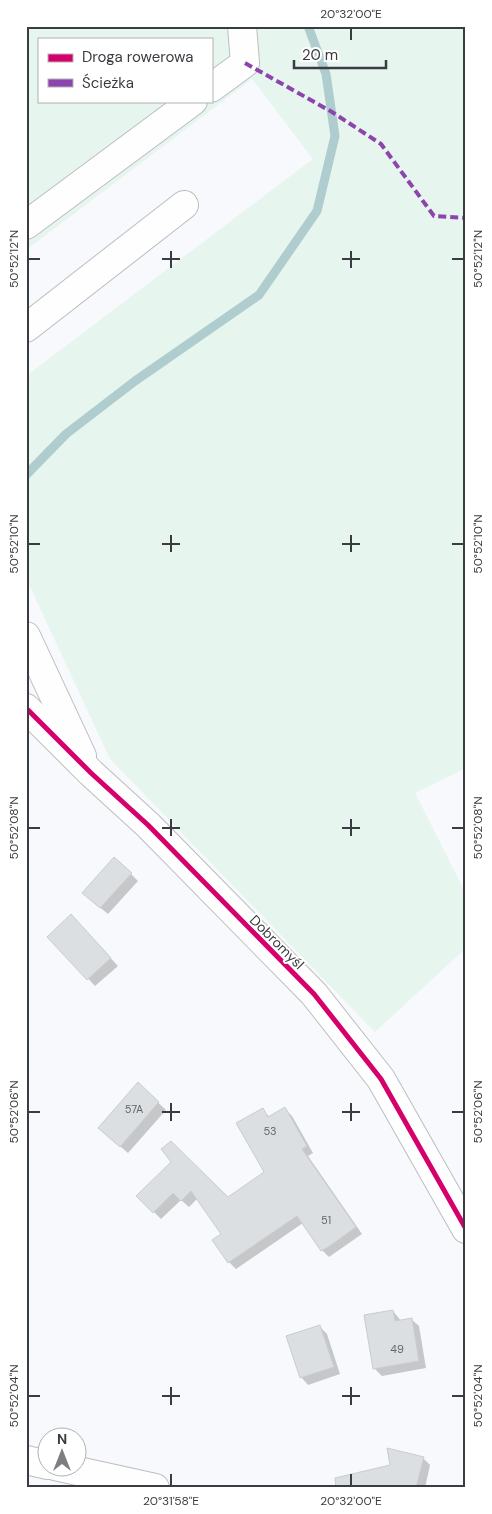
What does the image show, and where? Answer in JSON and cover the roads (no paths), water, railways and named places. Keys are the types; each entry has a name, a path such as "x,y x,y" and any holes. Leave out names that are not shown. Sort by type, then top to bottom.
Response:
{"street":[{"path":"212,87 245,63 242,26"},
{"path":"26,225 192,102"},
{"path":"26,328 184,205"},
{"path":"26,636 90,773"},
{"name":"Dobromyśl","path":"26,708 90,773 148,825 314,994 381,1079 466,1229"},
{"path":"88,1473 155,1488"}],"waterway":[{"path":"26,475 66,434 135,381 259,295 317,211 335,136 326,74 308,26"}]}
